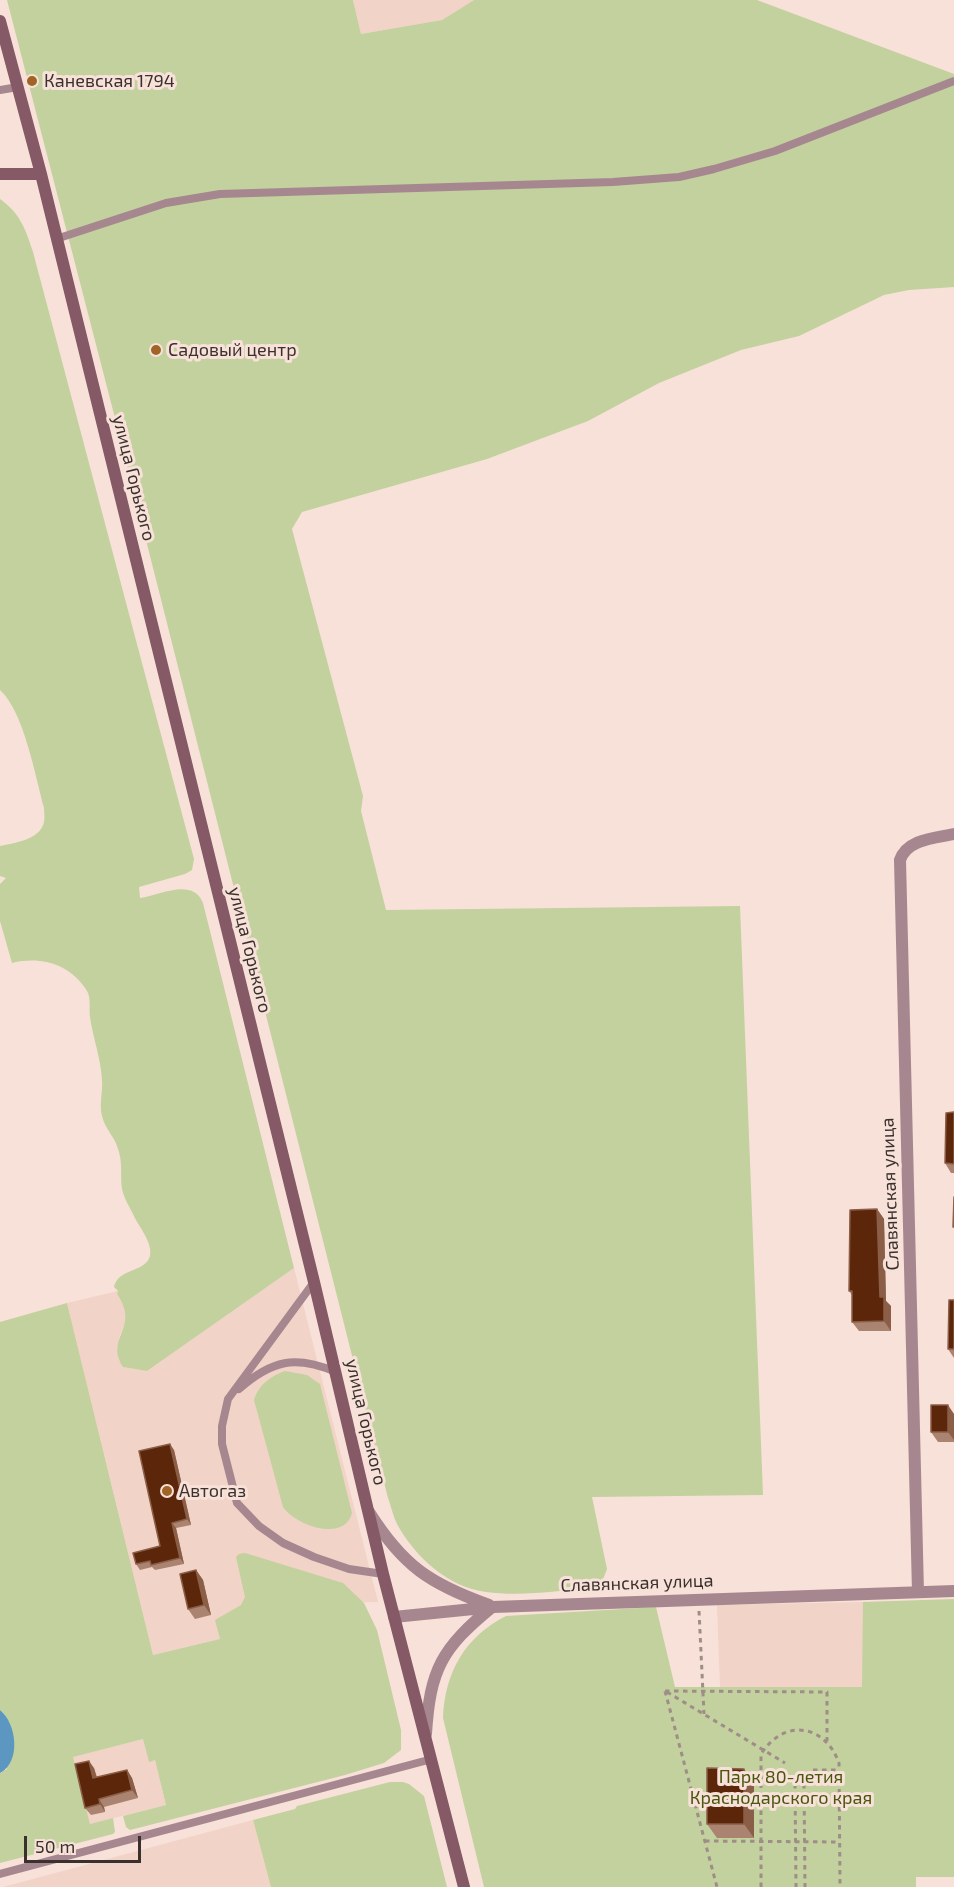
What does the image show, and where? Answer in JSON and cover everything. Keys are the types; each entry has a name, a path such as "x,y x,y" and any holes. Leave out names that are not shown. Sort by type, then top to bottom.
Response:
{"main road":[{"name":"улица Горького","path":"0,21 56,238 314,1281 394,1617 464,1887"},
{"path":"0,174 40,174"}],"street":[{"name":"Славянская улица","path":"918,1592 900,860 903,851 908,846 954,834"},
{"path":"369,1512 390,1543 413,1567 462,1595 493,1607 458,1637 438,1668 428,1701 426,1734"},
{"name":"Славянская улица","path":"394,1617 493,1607 699,1598 954,1591"}],"lane":[{"path":"56,238 166,203 220,194 613,182 679,177 775,151 954,81"},
{"path":"0,90 18,87"},
{"path":"314,1281 228,1399 222,1426 222,1444 237,1503 248,1516 283,1543 314,1557 349,1569 384,1574"},
{"path":"228,1399 253,1377 270,1367 285,1363 318,1364 336,1372"},
{"path":"0,1874 432,1758"}],"path":[{"path":"699,1598 704,1714"},
{"path":"665,1691 827,1692 827,1741"},
{"path":"665,1691 785,1763"},
{"path":"665,1691 717,1887"},
{"path":"761,1887 761,1754 768,1743 778,1735 803,1730 827,1741 834,1751 839,1770 840,1887"},
{"path":"813,1770 839,1770"},
{"path":"795,1784 796,1887"},
{"path":"804,1784 805,1887"},
{"path":"705,1841 839,1842"}],"shaded area":[{"path":"353,0 474,0 442,20 361,34"},
{"path":"294,1268 378,1602 241,1605 216,1620 220,1639 153,1655 67,1303 118,1291 117,1294 127,1314 117,1349 119,1360 124,1367 147,1371"},
{"path":"863,1602 863,1687 720,1687 717,1605"},
{"path":"143,1739 149,1761 155,1760 166,1805 90,1824 72,1757"},
{"path":"253,1820 271,1887 3,1887"}],"green space":[{"path":"7,0 353,0 361,34 442,20 474,0 757,0 954,74 954,287 909,290 884,295 799,336 741,350 659,383 588,421 487,459 302,512 292,529 363,796 361,811 386,910 740,906 763,1495 592,1497 607,1569 600,1587 514,1594 472,1589 446,1577 423,1559 404,1536 394,1518"},
{"path":"0,199 13,210 21,222 33,252 194,859 192,870 185,874 139,887 140,898 184,889 198,895 203,903 294,1268 147,1371 123,1367 118,1357 117,1348 125,1316 118,1291 114,1287 116,1281 126,1273 147,1261 150,1251 147,1240 124,1196 121,1184 120,1154 102,1116 101,1072 90,1017 88,994 72,974 54,964 34,961 12,963 0,921 0,884 6,878 0,876 0,846 19,842 37,833 44,822 44,808 22,728 16,713 0,690"},
{"path":"67,1303 153,1655 220,1639 215,1620 241,1605 245,1597 236,1557 239,1554 245,1553 343,1583 364,1603 377,1630 401,1730 401,1750 384,1763 345,1775 130,1830 126,1827 123,1816 166,1805 155,1760 149,1762 143,1739 73,1757 90,1824 113,1818 115,1832 0,1863 0,1773 7,1769 4,1714 0,1710 0,1322"},
{"path":"285,1371 307,1375 320,1384 352,1513 347,1522 340,1527 330,1529 308,1525 289,1514 283,1507 254,1400 266,1381"},
{"name":"Парк 80-летия Краснодарского края","path":"954,1599 954,1877 916,1877 916,1887 484,1887 443,1718 448,1686 460,1658 479,1634 506,1616 656,1607 675,1687 862,1687 863,1602"},
{"path":"390,1782 409,1784 424,1796 447,1887 271,1887 253,1820"}],"water":[{"path":"0,1710 6,1716 13,1733 14,1752 7,1768 0,1773"}],"building":[{"path":"954,1112 954,1164 945,1163 946,1113"},
{"path":"877,1209 880,1297 884,1297 884,1321 852,1322 852,1291 849,1291 850,1210"},
{"path":"949,1300 954,1300 954,1349 948,1349"},
{"path":"931,1405 948,1405 948,1432 931,1432"},
{"name":"Автогаз","path":"170,1444 187,1519 172,1523 180,1558 151,1565 150,1561 136,1564 133,1553 160,1546 139,1451"},
{"path":"196,1570 204,1605 188,1609 180,1574"},
{"path":"89,1761 93,1778 127,1770 132,1790 99,1799 100,1804 85,1808 75,1764"},
{"path":"707,1768 744,1769 744,1824 707,1824"}],"place":[{"name":"Каневская 1794","path":"32,81"},
{"name":"Садовый центр","path":"156,350"},
{"name":"Автогаз","path":"167,1491"}]}
